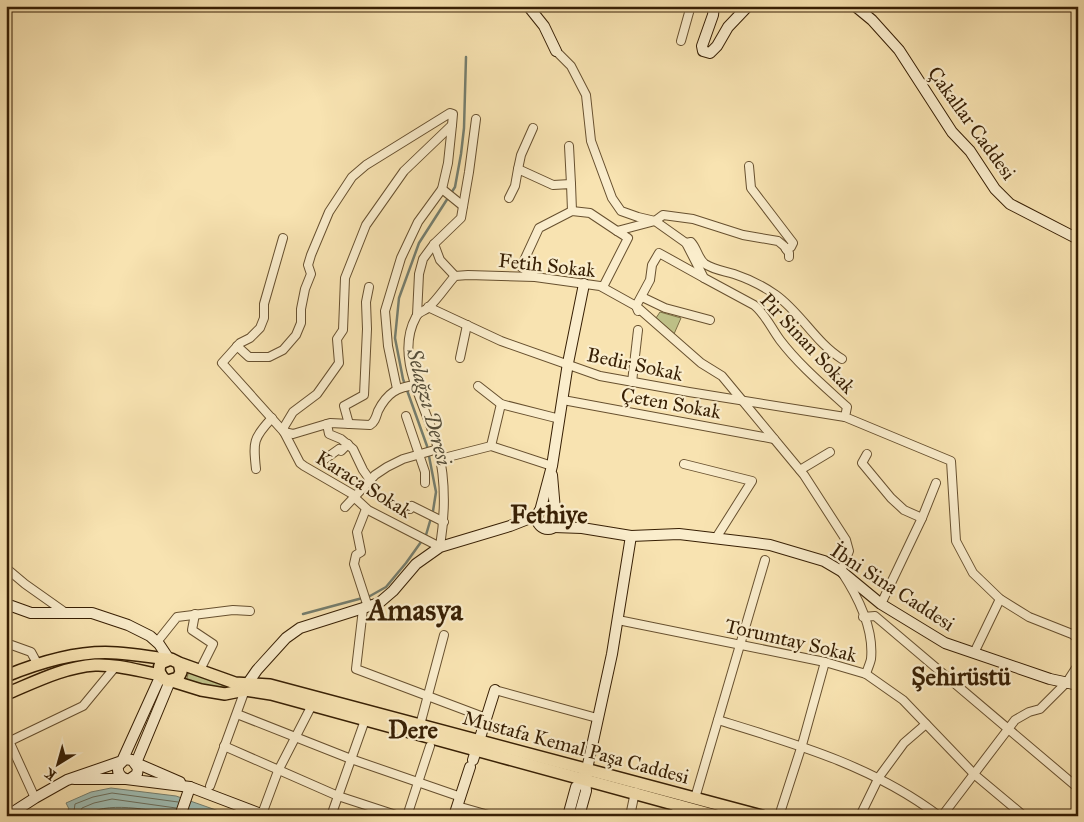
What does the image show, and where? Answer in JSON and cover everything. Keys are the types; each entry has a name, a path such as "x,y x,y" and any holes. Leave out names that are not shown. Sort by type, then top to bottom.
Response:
{"main road":[{"name":"Mustafa Kemal Paşa Caddesi","path":"6,676 37,663 82,655 115,652 172,660 202,666 246,687 365,720 474,754 586,774 695,798 762,816"},
{"path":"172,660 181,668 180,675 167,679 160,667 161,663 172,660"},
{"name":"Mustafa Kemal Paşa Caddesi","path":"6,694 68,670 96,665 116,666 201,690 225,694 246,687 270,684 420,725 474,754"},
{"name":"Mustafa Kemal Paşa Caddesi","path":"586,774 636,792 717,816"}],"street":[{"path":"528,6 544,26 556,51 571,66 586,95 591,141 612,198 621,210 655,221 686,243 704,278"},
{"path":"681,41 690,9 687,6"},
{"path":"714,6 713,15 702,46 703,51 710,53 717,46 728,27 748,6"},
{"name":"Çakallar Caddesi","path":"855,6 872,20 899,50 952,132 970,152 995,189 1010,204 1078,239"},
{"path":"1070,6 1078,10"},
{"path":"237,346 249,357 258,358 269,357 284,350 296,336 301,323 301,309 305,289 311,274 308,265 310,255 329,212 352,177 366,165 450,113 453,114 452,126 448,162 442,189 418,222 401,258 385,311 388,346 399,388"},
{"path":"440,548 444,522 444,487 440,459 414,385 409,360 408,337 416,315 419,274 423,259 434,244 461,218 476,119"},
{"path":"414,385 399,388 380,407 370,425 326,424 293,434 284,432 284,427 293,412 317,394 338,363 337,339 343,330 345,278 366,224 404,171 452,126"},
{"path":"509,198 515,186 521,155 533,128"},
{"path":"569,146 572,211"},
{"path":"617,231 655,221 663,215 693,219 743,235 778,241 788,253 793,243 751,188 749,166"},
{"path":"518,169 552,184 571,184"},
{"path":"442,189 463,206"},
{"path":"535,277 521,267 539,228 572,211 590,213 628,238 603,287"},
{"name":"Karaca Sokak","path":"283,238 264,304 264,318 260,328 256,334 237,346 222,363 284,432 300,463 354,495 354,498 366,509 440,548"},
{"path":"686,243 690,242 696,247 704,263 749,279 775,294 842,360"},
{"path":"416,315 428,307 455,276 440,260 434,244"},
{"path":"640,315 636,306 650,280 652,265 659,253 704,278"},
{"name":"Fetih Sokak","path":"455,276 535,277 603,287 636,306 701,363 722,376 800,470 846,540 849,551 841,571"},
{"name":"Pir Sinan Sokak","path":"704,278 754,305 761,311 779,339 847,407 845,417 951,461 956,541 973,573 1000,599 1029,617 1072,634 1078,639"},
{"path":"582,528 545,528 539,517 552,466 568,366 584,284"},
{"path":"349,424 344,406 364,395 367,329 366,302 369,287"},
{"path":"642,298 665,308 710,320"},
{"name":"Bedir Sokak","path":"428,307 501,341 600,376 845,417"},
{"path":"460,358 466,325"},
{"path":"632,382 638,330"},
{"path":"478,386 501,404 560,419"},
{"name":"Çeten Sokak","path":"563,400 774,439"},
{"path":"491,446 501,404"},
{"path":"406,416 420,454 424,472 424,483"},
{"path":"256,469 254,450 258,433 272,418"},
{"path":"326,424 329,434 341,439 355,451 359,463 370,480"},
{"path":"326,459 338,449 342,451 348,444"},
{"path":"440,459 491,446 552,466"},
{"path":"345,507 370,480 387,467 403,459 436,449"},
{"path":"800,470 830,452"},
{"path":"867,454 862,462 891,498 904,510 922,518"},
{"path":"684,464 752,481 716,538"},
{"path":"552,466 557,513 557,523 554,527"},
{"path":"881,604 922,518 936,483"},
{"path":"410,510 412,506 444,522"},
{"path":"210,786 246,687 257,670 286,638 300,628 365,603 379,603 393,591 416,564 440,548 539,517 549,508 582,528"},
{"path":"366,509 357,532 361,552 356,554 354,564 365,603 356,669 486,718"},
{"name":"İbni Sina Caddesi","path":"582,528 631,536 679,534 770,544 824,561 841,571 881,604 945,643 1050,679 1078,685"},
{"path":"580,816 586,791 586,774 612,654 631,536"},
{"path":"695,798 765,560"},
{"path":"6,568 66,614"},
{"path":"841,571 849,583 870,635 871,661 866,674"},
{"path":"974,653 1000,599"},
{"path":"6,604 31,613 92,613 128,625 150,636 172,660"},
{"path":"157,642 177,617 234,610 250,611"},
{"path":"195,614 192,630 213,644 202,666"},
{"path":"863,617 875,616 1077,787"},
{"name":"Torumtay Sokak","path":"618,620 825,662 866,674 903,700 973,773 1024,816"},
{"path":"420,725 444,635"},
{"path":"6,643 31,652 37,663"},
{"path":"778,816 802,745 825,662"},
{"path":"718,720 802,745 879,777 941,816 1015,720 1028,712 1040,709 1067,682 1078,665"},
{"path":"34,798 8,742 83,706 116,666"},
{"path":"167,679 136,763 138,771 135,777 128,779 120,776 118,769 167,679"},
{"path":"457,806 495,690 598,718"},
{"path":"7,816 34,798 68,780 129,759 190,787 264,815 278,771 312,705"},
{"path":"236,714 351,759 418,782 457,806 492,816"},
{"path":"332,816 365,720"},
{"path":"860,816 879,777 904,743 926,724"},
{"path":"224,746 338,796 399,816"},
{"path":"407,816 430,746"},
{"path":"568,816 576,788 586,774"},
{"path":"68,780 128,779 190,787"},
{"path":"180,816 190,787"},
{"path":"630,816 636,792"},
{"path":"675,816 678,804"}],"green space":[{"path":"660,312 681,318 674,334 656,318"},
{"path":"189,671 225,687 210,687 186,681"}],"water":[{"path":"111,788 176,796 233,816 61,816 69,809 66,803 91,792"}],"waterway":[{"name":"Selağzı Deresi","path":"303,614 370,596 386,587 426,535 436,492 427,446 403,379 395,338 399,298 419,243 455,187 464,128 466,57"}],"district":[{"name":"Fethiye","path":"549,514"},
{"name":"Amasya","path":"415,610"},
{"name":"Şehirüstü","path":"961,676"},
{"name":"Dere","path":"413,729"}]}
